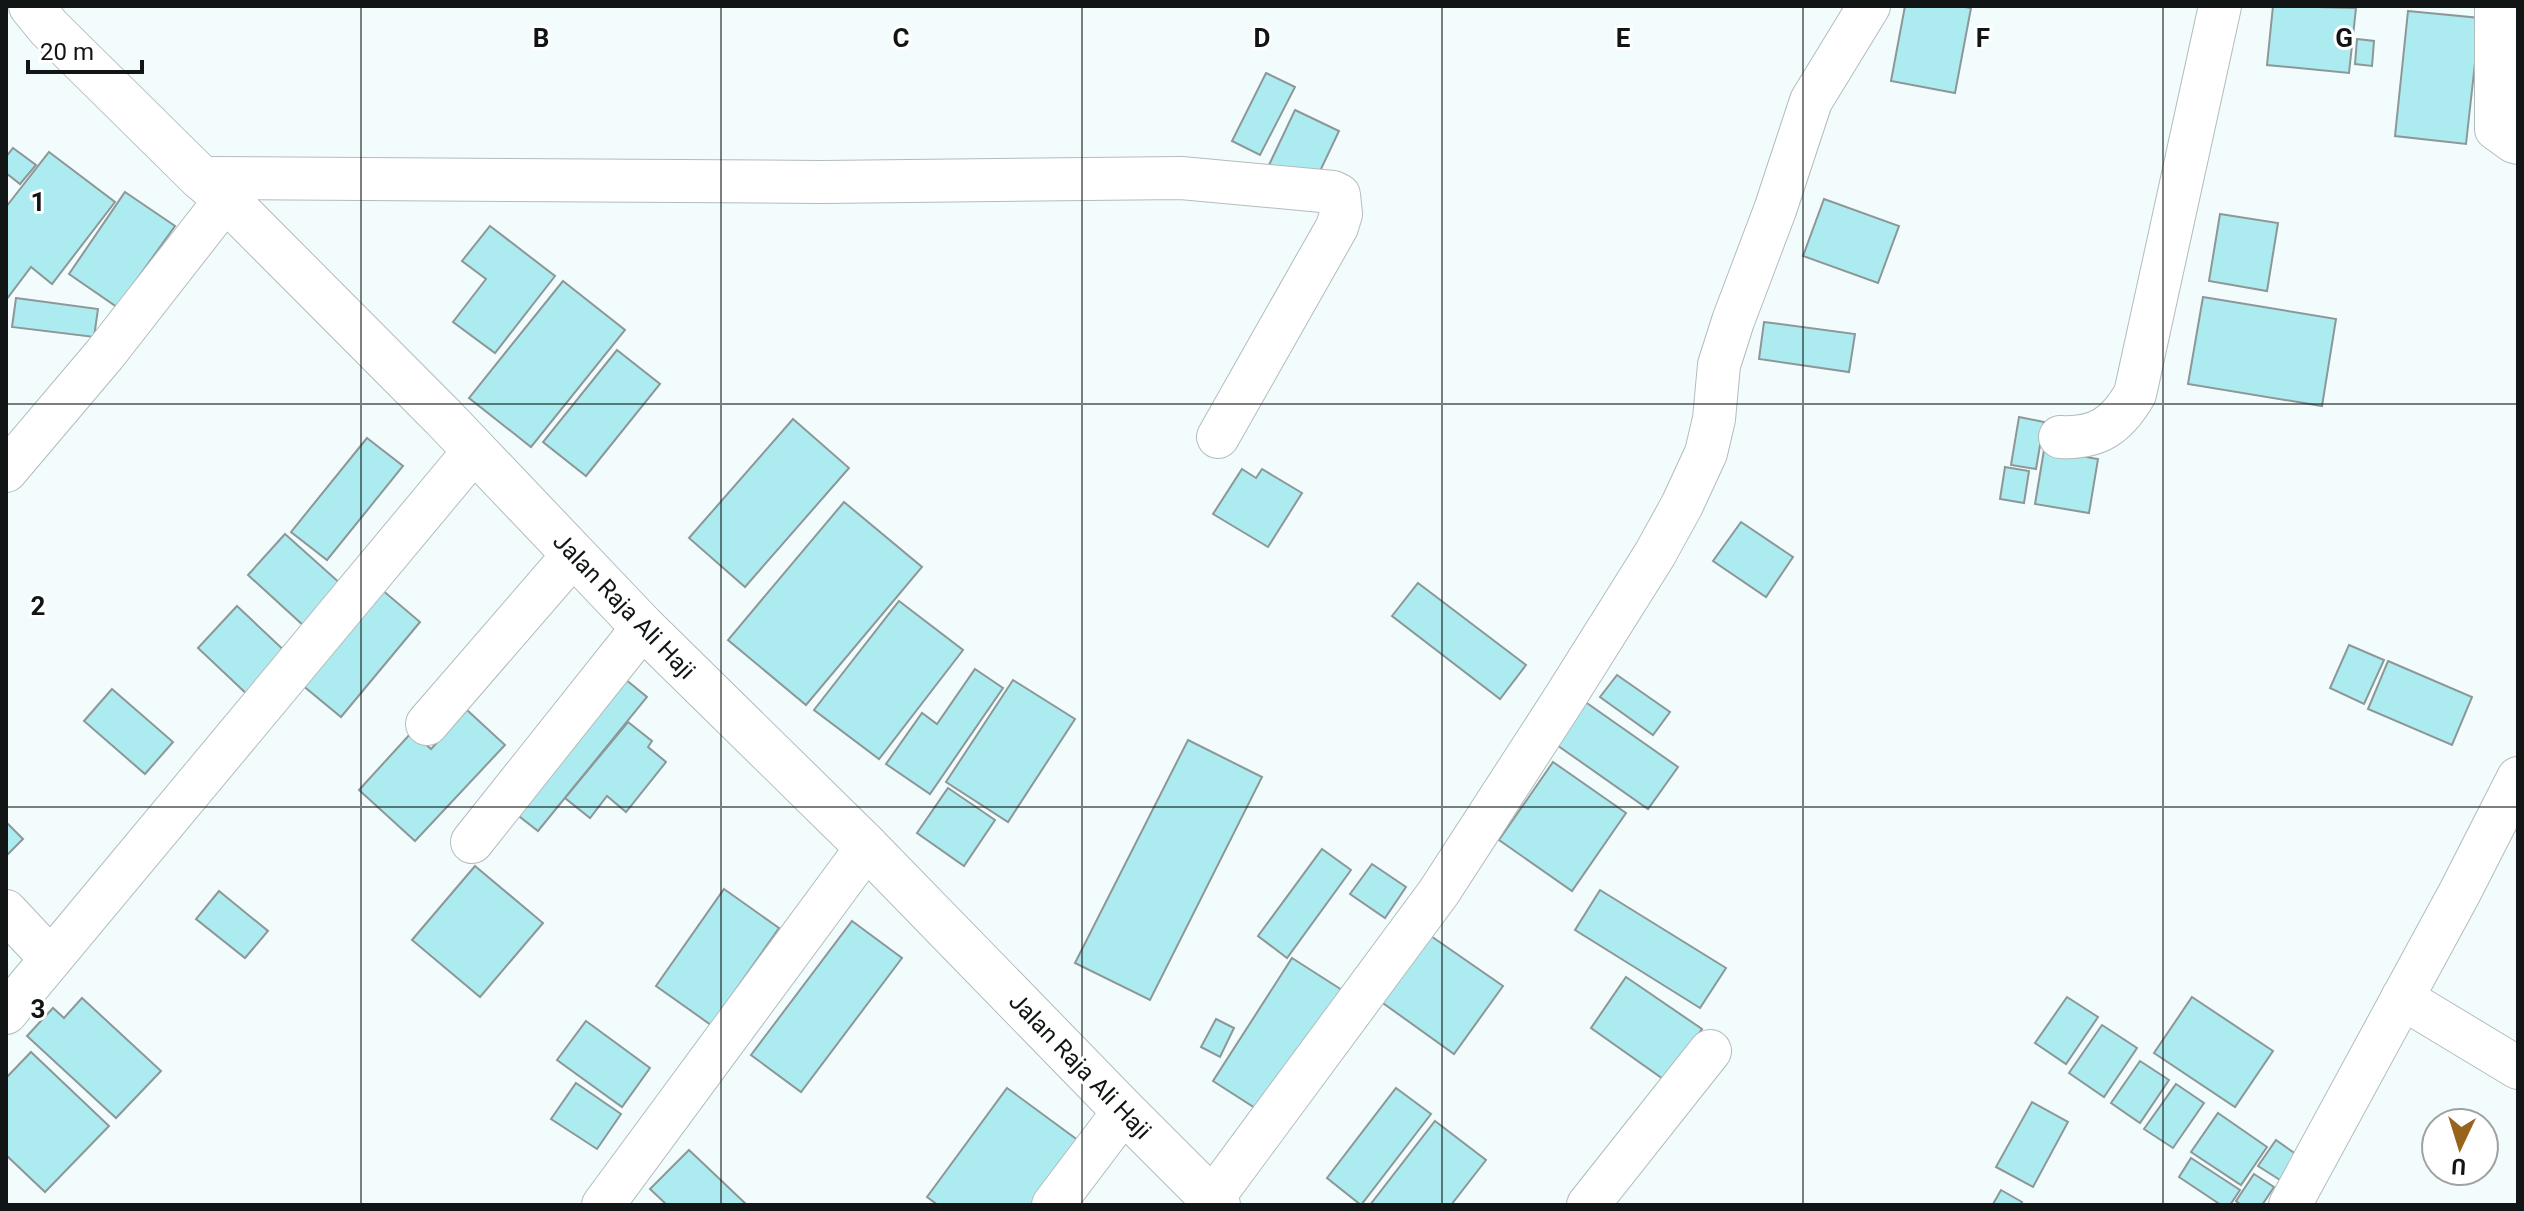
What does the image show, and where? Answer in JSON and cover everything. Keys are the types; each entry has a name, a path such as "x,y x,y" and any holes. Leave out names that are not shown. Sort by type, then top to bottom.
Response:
{"main road":[{"name":"Jalan Raja Ali Haji","path":"31,6 49,28 433,407 643,627 867,847 1215,1202"}],"street":[{"path":"1215,1202 1439,892 1655,554 1682,505 1706,453 1714,419 1719,365 1733,321 1775,210 1811,101 1869,6"},
{"path":"2060,437 2101,433 2124,413 2135,394 2220,6"},
{"path":"2496,6 2496,129 2518,143"},
{"path":"6,471 105,354 214,188 1181,178 1333,192 1339,195 1341,204 1337,227 1218,437"},
{"path":"6,1013 474,451"},
{"path":"427,724 574,554"},
{"path":"472,842 643,627"},
{"path":"2290,1205 2460,892 2518,778"},
{"path":"603,1205 867,847"},
{"path":"6,911 51,959"},
{"path":"2402,998 2518,1068"},
{"path":"1588,1205 1710,1051"},
{"path":"1053,1205 1124,1111"}],"building":[{"path":"1905,6 1971,8 1955,93 1891,81"},
{"path":"2273,6 2356,8 2349,73 2267,65"},
{"path":"2408,11 2480,18 2466,144 2395,136"},
{"path":"2357,39 2374,41 2372,66 2355,64"},
{"path":"1266,73 1295,87 1260,155 1232,141"},
{"path":"1295,110 1339,131 1313,186 1269,165"},
{"path":"13,148 36,165 20,184 6,173 6,157"},
{"path":"49,152 115,202 52,284 31,267 6,300 6,207"},
{"path":"125,192 175,226 117,307 69,274"},
{"path":"1824,199 1899,226 1878,283 1803,256"},
{"path":"2220,214 2278,223 2267,291 2209,281"},
{"path":"490,226 555,276 495,353 453,322 486,279 462,261"},
{"path":"563,281 625,330 531,447 469,398"},
{"path":"2203,297 2336,319 2322,406 2188,384"},
{"path":"16,298 98,309 94,337 12,327"},
{"path":"1764,322 1855,334 1849,372 1759,359"},
{"path":"617,350 660,384 586,476 543,442"},
{"path":"2019,417 2044,422 2036,469 2011,465"},
{"path":"793,419 849,468 745,587 689,538"},
{"path":"367,438 403,466 327,560 291,532"},
{"path":"2044,450 2098,459 2089,513 2035,504"},
{"path":"2005,467 2029,471 2024,503 2000,499"},
{"path":"1242,469 1256,478 1262,469 1302,493 1268,547 1213,514"},
{"path":"844,502 922,567 806,705 728,640"},
{"path":"1741,522 1793,557 1766,597 1713,561"},
{"path":"285,534 342,585 304,626 248,575"},
{"path":"1418,583 1526,665 1500,699 1392,616"},
{"path":"381,589 420,622 341,717 301,684"},
{"path":"899,601 963,650 879,759 814,710"},
{"path":"237,606 289,655 250,697 198,648"},
{"path":"2349,645 2384,660 2364,704 2330,688"},
{"path":"2388,661 2472,697 2452,745 2368,709"},
{"path":"975,669 1003,688 930,794 886,764 922,713 937,724"},
{"path":"1617,675 1670,712 1653,735 1600,697"},
{"path":"625,679 647,697 538,831 515,813"},
{"path":"1013,680 1075,719 1008,822 946,782"},
{"path":"112,689 173,742 145,774 84,721"},
{"path":"1584,701 1678,767 1648,809 1554,743"},
{"path":"467,710 505,745 415,841 359,790 412,732 431,749"},
{"path":"628,722 652,741 648,747 666,762 626,812 607,796 590,818 565,798"},
{"path":"1188,740 1262,777 1150,1000 1075,963"},
{"path":"1553,762 1626,813 1572,891 1499,840"},
{"path":"948,788 995,820 964,866 917,833"},
{"path":"6,822 23,839 6,856"},
{"path":"1322,849 1351,870 1287,958 1258,936"},
{"path":"1372,864 1406,887 1385,918 1350,894"},
{"path":"475,866 543,923 480,997 412,940"},
{"path":"724,889 779,928 711,1025 656,986"},
{"path":"1600,890 1726,968 1700,1008 1575,930"},
{"path":"219,891 268,931 245,958 196,919"},
{"path":"852,921 902,958 801,1092 751,1055"},
{"path":"1428,934 1503,986 1454,1054 1380,1001"},
{"path":"1292,958 1342,990 1263,1113 1213,1081"},
{"path":"1626,977 1702,1029 1666,1081 1591,1028"},
{"path":"2067,997 2098,1017 2066,1064 2035,1043"},
{"path":"2192,997 2273,1051 2235,1107 2154,1053"},
{"path":"82,998 161,1071 116,1118 27,1036 53,1008 64,1018"},
{"path":"1216,1019 1234,1028 1220,1057 1201,1047"},
{"path":"586,1021 650,1068 622,1107 557,1060"},
{"path":"2102,1025 2137,1048 2104,1097 2069,1073"},
{"path":"31,1052 109,1126 45,1192 6,1155 6,1078"},
{"path":"2140,1061 2169,1080 2140,1123 2111,1103"},
{"path":"576,1083 621,1114 597,1149 551,1119"},
{"path":"2176,1084 2204,1103 2173,1148 2144,1129"},
{"path":"1007,1088 1079,1141 1033,1205 938,1205 927,1197"},
{"path":"1396,1088 1431,1114 1361,1205 1327,1178"},
{"path":"2032,1102 2068,1122 2033,1187 1996,1167"},
{"path":"2218,1113 2267,1147 2241,1185 2191,1152"},
{"path":"1435,1121 1486,1160 1451,1205 1370,1205"},
{"path":"2276,1140 2297,1155 2280,1180 2258,1166"},
{"path":"689,1150 747,1205 667,1205 650,1189"},
{"path":"2191,1158 2240,1190 2230,1205 2221,1205 2179,1177"},
{"path":"2254,1174 2274,1187 2262,1205 2241,1205 2236,1201"},
{"path":"2001,1190 2022,1202 2020,1205 1993,1204"}]}
